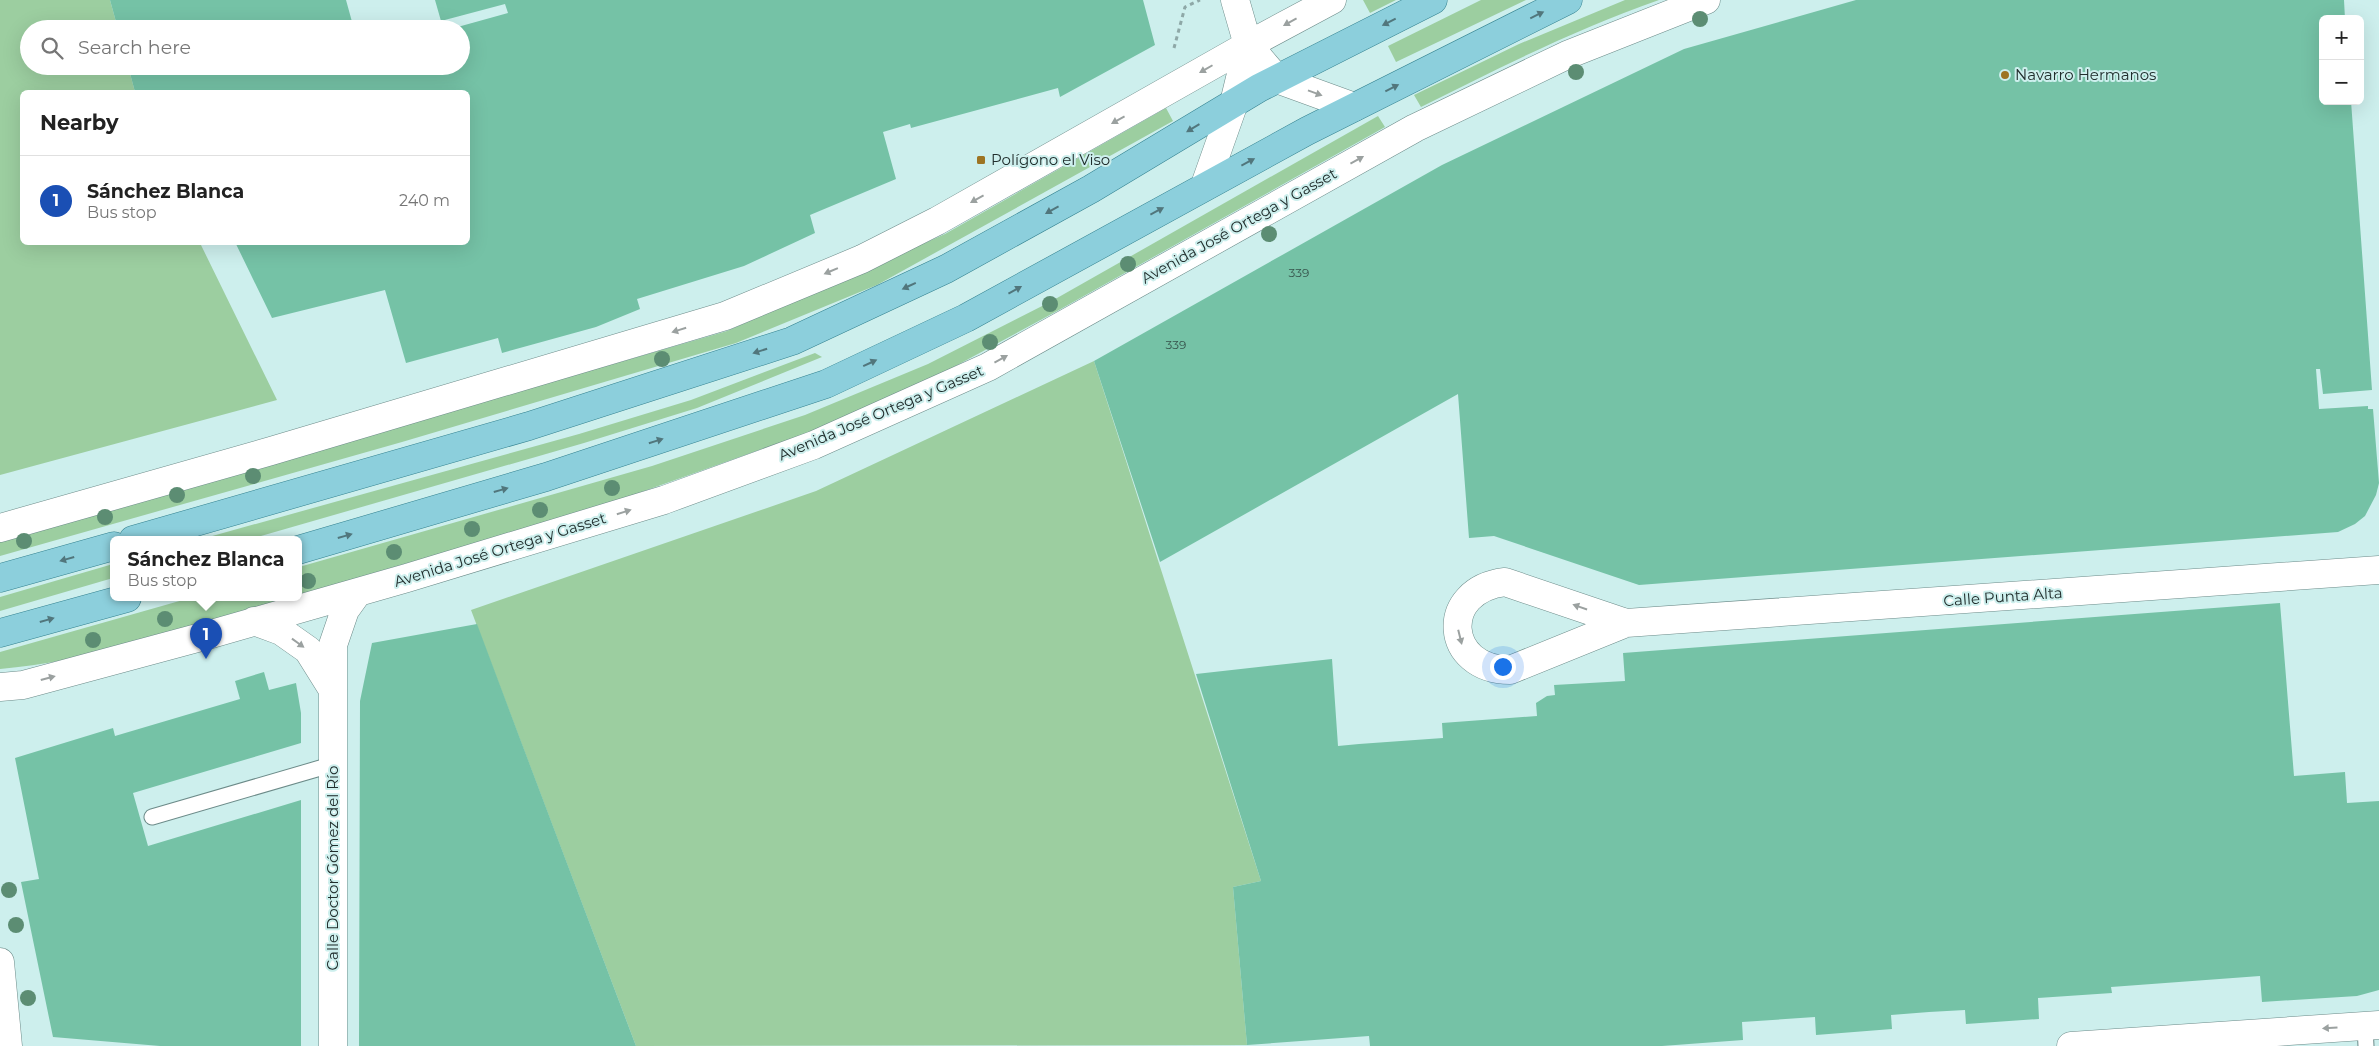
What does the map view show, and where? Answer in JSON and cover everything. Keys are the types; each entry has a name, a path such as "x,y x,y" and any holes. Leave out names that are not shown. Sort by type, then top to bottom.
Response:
{"main road":[{"path":"146,536 529,426 792,341 946,269 1091,189 1234,103 1433,0"},
{"path":"302,549 546,477 826,384 966,318 1205,186 1354,107 1568,0"},
{"path":"0,578 110,547"},
{"path":"0,633 116,601"}],"street":[{"path":"1235,0 1248,45 1277,80 1354,107"},
{"path":"0,528 309,440 725,316 862,258 937,221 1248,45 1332,0"},
{"name":"Avenida José Ortega y Gasset","path":"0,687 23,685 358,592 664,500 814,445 988,367 1415,128 1567,55 1706,0"},
{"path":"1205,186 1234,103 1248,45"},
{"name":"Calle Punta Alta","path":"1626,623 1505,582 1488,584 1475,591 1465,601 1459,615 1458,629 1461,644 1469,656 1481,665 1495,670 1510,670 1626,623 2379,570"},
{"name":"Calle Doctor Gómez del Río","path":"333,1046 333,645 345,610 358,592"},
{"path":"254,621 281,630 308,650 333,690"},
{"path":"0,962 8,1046"},
{"path":"2071,1046 2370,1032"}],"lane":[{"path":"152,817 334,764"}],"path":[{"path":"1170,54 1175,47 1185,7 1200,0"}],"green space":[{"path":"0,0 110,0 116,20 20,20 20,75 130,75 134,90 20,90 20,245 201,245 277,400 0,475"},
{"path":"1363,0 1396,0 1370,13"},
{"path":"1481,0 1526,0 1396,62 1388,46"},
{"path":"1625,0 1659,0 1568,36 1421,107 1414,95 1519,44"},
{"path":"1166,108 1173,121 877,285 736,343 402,442 0,556 0,542 727,331 945,234"},
{"path":"1378,116 1385,127 1059,310 939,375 818,429 605,505 302,594 302,566 652,466 805,415 928,364 1050,302"},
{"path":"815,353 822,357 697,408 584,443 261,536 212,536 579,434 691,400"},
{"path":"1094,361 1261,881 1233,887 1247,1045 636,1046 471,610 816,491"},
{"path":"110,565 110,579 0,611 0,597"},
{"path":"179,601 280,601 183,630 74,658 0,669 0,652"}],"building":[{"path":"110,0 346,0 352,20 116,20"},
{"path":"435,0 1143,0 1155,45 1060,97 1058,88 911,128 910,124 883,132 896,179 810,215 815,233 744,266 637,299 640,309 596,327 502,353 498,338 406,363 385,290 272,318 236,245 470,245 470,90 134,90 130,75 470,75 470,24 508,13 505,4 441,20"},
{"path":"1856,0 2344,0 2345,15 2319,15 2319,105 2351,105 2372,390 2323,394 2320,369 2316,369 2319,409 2368,406 2368,409 2373,409 2379,483 2376,495 2365,516 2355,524 2338,532 1639,585 1494,536 1469,538 1458,394 1160,562 1094,361 1442,165 1684,49"},
{"path":"2280,603 2294,776 2345,772 2347,803 2379,801 2379,990 2357,996 2262,1002 2260,976 2111,987 2112,993 2038,998 2039,1019 1966,1024 1965,1010 1929,1012 1891,1015 1892,1029 1816,1035 1815,1017 1742,1022 1743,1040 1662,1046 1370,1046 1369,1036 1247,1045 1233,887 1261,881 1196,674 1332,659 1338,746 1443,738 1442,723 1537,716 1536,703 1547,696 1555,695 1554,685 1625,681 1623,653"},
{"path":"477,624 636,1046 359,1046 360,701 372,643"},
{"path":"264,672 269,690 296,683 301,713 301,743 133,793 148,846 301,800 301,1046 160,1046 53,1037 21,882 39,879 15,758 113,728 115,736 240,699 235,681"}],"place":[{"name":"Navarro Hermanos","path":"2005,75"},
{"name":"Polígono el Viso","path":"981,160"},
{"name":"Sánchez Blanca","path":"206,659"}]}
